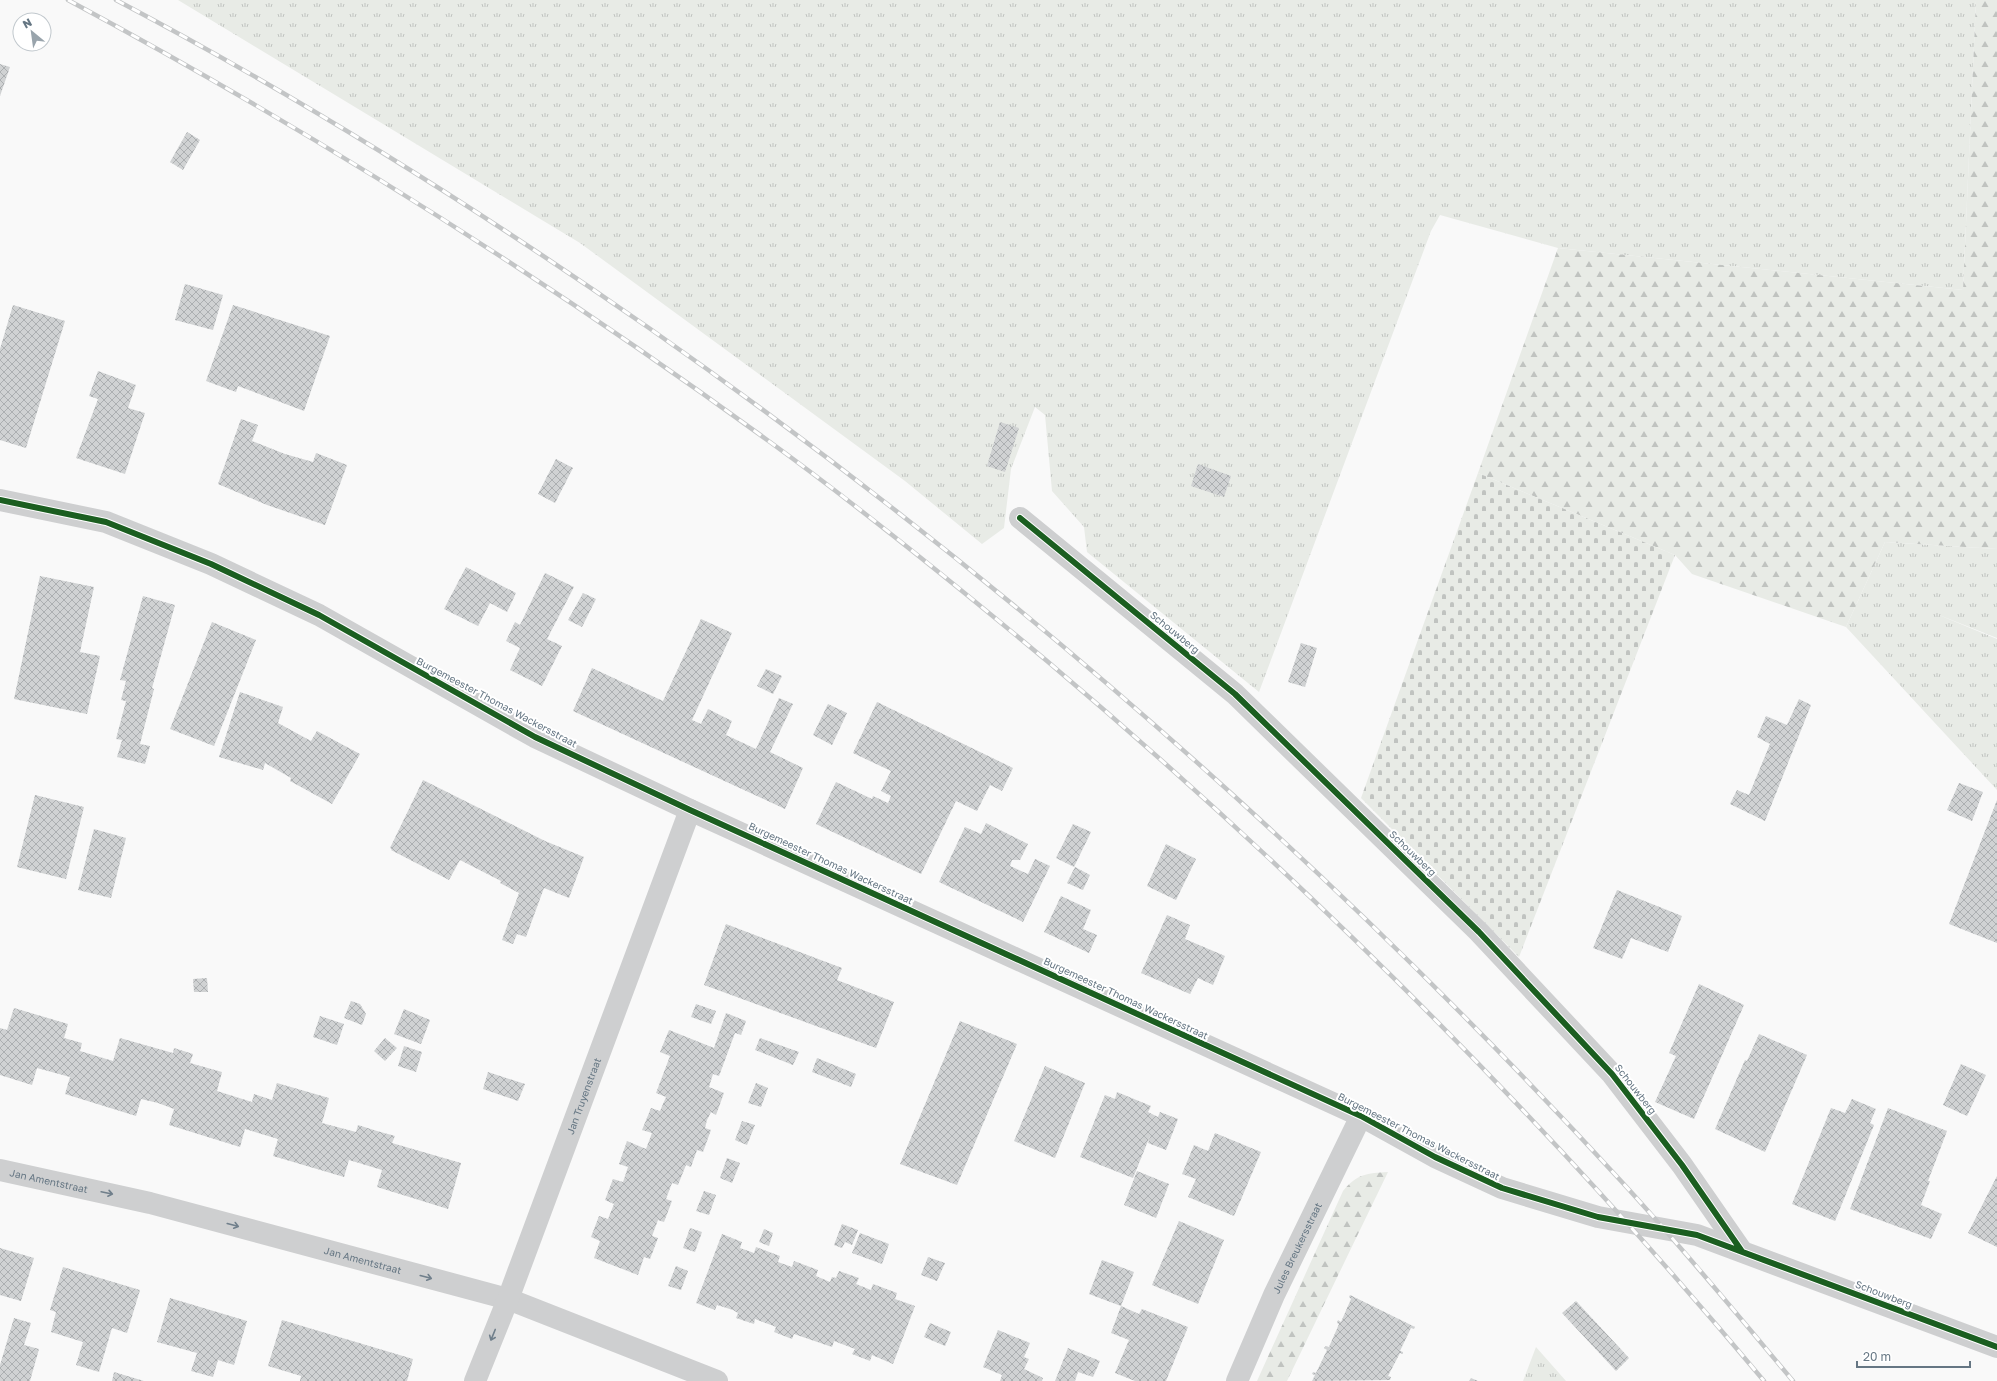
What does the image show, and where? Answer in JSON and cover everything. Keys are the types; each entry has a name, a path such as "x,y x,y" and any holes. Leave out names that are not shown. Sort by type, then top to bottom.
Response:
{"street":[{"name":"Burgemeester Thomas Wackersstraat","path":"0,500 106,522 211,564 319,615 535,737 690,810 1361,1116 1436,1157 1502,1188 1598,1217 1662,1227"},
{"name":"Schouwberg","path":"1020,518 1235,694 1479,932 1612,1074 1682,1165 1741,1250"},
{"name":"Jan Truyenstraat","path":"475,1381 508,1299 690,810"},
{"name":"Jules Breukersstraat","path":"1237,1381 1274,1295 1361,1116"},
{"name":"Jan Amentstraat","path":"0,1170 150,1203 508,1299 717,1381"},
{"name":"Schouwberg","path":"1662,1227 1697,1235 1741,1250 1997,1347"}],"green space":[{"path":"178,0 1976,0 1963,290 1558,248 1440,215 1431,231 1259,692 1087,552 1084,527 1052,491 1045,415 1035,407 1011,469 1004,528 982,544 905,481 580,243"},
{"path":"1976,0 1997,0 1997,549 1885,542 1846,627 1692,574 1675,555 1478,473 1558,248 1963,290"},
{"path":"1478,473 1675,555 1519,957 1361,798"},
{"path":"1885,542 1997,549 1997,638 1934,613 1997,639 1997,790 1846,627"},
{"path":"1388,1172 1287,1381 1257,1381 1343,1191 1348,1185 1358,1178 1368,1174"},
{"path":"1536,1347 1566,1381 1523,1381"}],"building":[{"path":"0,64 10,67 0,96"},
{"path":"187,132 200,140 183,170 170,162"},
{"path":"185,284 223,295 213,330 175,320"},
{"path":"13,305 65,321 26,448 0,440 0,349"},
{"path":"233,305 330,336 304,411 238,386 236,392 206,381"},
{"path":"98,371 136,385 128,408 145,413 125,474 76,458 98,399 89,396"},
{"path":"241,419 258,425 252,441 285,454 313,462 316,453 347,465 325,525 267,505 218,484"},
{"path":"1000,422 1019,428 1005,472 987,466"},
{"path":"556,459 573,468 555,503 538,494"},
{"path":"1198,464 1231,476 1224,497 1191,486"},
{"path":"466,567 516,593 507,612 490,603 478,626 444,609"},
{"path":"545,573 574,587 547,639 562,646 542,686 510,670 520,648 506,641 515,622 520,625"},
{"path":"40,576 94,587 80,652 100,656 87,714 14,699"},
{"path":"583,593 596,599 582,627 568,620"},
{"path":"143,596 175,605 152,688 154,689 140,744 150,746 145,764 117,757 122,740 116,739 126,701 121,700 126,681 120,680"},
{"path":"701,619 732,633 692,720 701,724 708,709 732,721 726,735 756,749 779,698 793,704 770,752 803,768 785,809 573,711 592,668 663,701"},
{"path":"212,622 256,640 214,746 170,729"},
{"path":"1301,643 1317,648 1305,687 1288,682"},
{"path":"766,669 782,676 773,694 757,686"},
{"path":"240,692 283,707 278,723 311,741 317,731 360,754 332,804 290,781 291,778 265,763 263,770 219,757"},
{"path":"1799,699 1811,705 1765,821 1730,804 1737,790 1749,795 1770,744 1757,737 1766,716 1787,725"},
{"path":"877,702 1013,768 1002,791 990,785 977,811 956,801 921,874 816,824 836,782 872,799 873,796 888,803 891,796 881,791 891,771 853,753"},
{"path":"828,704 847,713 832,745 813,735"},
{"path":"423,780 545,841 584,857 569,898 544,888 526,937 517,934 513,944 502,940 519,893 500,883 501,881 460,860 449,880 391,850 392,849 390,848"},
{"path":"1959,783 1983,792 1972,821 1947,810"},
{"path":"35,795 84,807 66,879 17,867"},
{"path":"1997,800 1997,943 1949,924"},
{"path":"986,823 1028,844 1020,860 1012,860 1010,866 1028,874 1035,859 1050,866 1023,922 939,882 965,827 981,834"},
{"path":"1073,824 1091,832 1074,867 1056,858"},
{"path":"94,829 126,838 111,898 78,890"},
{"path":"1166,844 1196,859 1176,900 1147,886"},
{"path":"1075,867 1090,875 1083,890 1067,883"},
{"path":"1617,890 1682,916 1668,952 1631,938 1622,959 1593,948"},
{"path":"1061,896 1091,910 1083,929 1097,935 1089,953 1044,932"},
{"path":"1167,915 1190,925 1185,939 1225,956 1213,985 1198,978 1190,994 1141,973"},
{"path":"726,924 842,968 837,980 894,1002 876,1048 704,985"},
{"path":"207,978 208,992 194,992 193,979"},
{"path":"1699,984 1744,1005 1694,1119 1655,1102 1676,1056 1669,1053"},
{"path":"351,1001 360,1004 366,1014 362,1025 344,1018"},
{"path":"696,1004 716,1011 711,1024 691,1017"},
{"path":"14,1008 68,1024 64,1038 82,1043 80,1051 113,1061 120,1038 173,1053 174,1048 193,1054 190,1063 222,1072 217,1091 252,1102 254,1094 272,1100 277,1083 329,1098 322,1123 356,1132 358,1125 395,1136 392,1143 461,1163 448,1209 377,1187 382,1170 349,1160 344,1177 273,1156 278,1139 245,1129 240,1147 169,1125 174,1109 158,1103 141,1099 136,1116 65,1094 70,1077 37,1068 32,1085 0,1075 0,1028 7,1030"},
{"path":"404,1009 430,1020 421,1044 394,1034"},
{"path":"726,1013 746,1021 741,1035 727,1030 735,1033 719,1076 713,1074 709,1087 724,1093 716,1115 711,1112 707,1120 705,1128 711,1130 703,1152 697,1150 691,1167 686,1165 678,1185 672,1183 666,1199 672,1201 664,1222 658,1220 652,1236 658,1238 650,1259 644,1257 638,1275 594,1258 600,1241 591,1237 599,1216 608,1219 614,1204 605,1200 613,1179 623,1182 628,1167 619,1164 627,1141 646,1149 652,1133 642,1130 651,1108 660,1111 666,1097 656,1093 670,1056 660,1052 669,1030 714,1048"},
{"path":"320,1016 344,1024 337,1045 313,1037"},
{"path":"960,1021 1017,1044 957,1185 900,1164"},
{"path":"1759,1034 1807,1055 1765,1152 1715,1129 1745,1060 1747,1061"},
{"path":"385,1038 397,1048 385,1061 374,1051"},
{"path":"760,1038 799,1052 793,1065 755,1050"},
{"path":"404,1046 422,1052 416,1072 398,1066"},
{"path":"817,1058 856,1074 851,1087 812,1072"},
{"path":"1961,1064 1986,1075 1967,1116 1943,1105"},
{"path":"1045,1066 1085,1083 1055,1158 1014,1141"},
{"path":"488,1072 525,1084 518,1101 483,1089"},
{"path":"756,1083 768,1088 761,1107 748,1103"},
{"path":"1117,1092 1151,1106 1148,1112 1158,1117 1160,1112 1178,1119 1166,1150 1148,1143 1150,1136 1133,1178 1080,1157 1105,1095 1115,1099"},
{"path":"1852,1099 1876,1109 1870,1123 1874,1125 1835,1221 1792,1204 1831,1108 1845,1113"},
{"path":"1888,1108 1947,1131 1928,1181 1930,1181 1921,1205 1942,1214 1931,1239 1850,1209"},
{"path":"742,1121 755,1125 747,1145 735,1140"},
{"path":"1215,1133 1261,1152 1234,1216 1188,1197 1196,1179 1182,1174 1194,1145 1208,1151"},
{"path":"727,1158 740,1163 732,1183 720,1178"},
{"path":"1137,1171 1169,1184 1156,1218 1124,1205"},
{"path":"1997,1176 1997,1247 1968,1233"},
{"path":"704,1191 716,1195 709,1215 696,1211"},
{"path":"1179,1221 1224,1240 1198,1304 1152,1285"},
{"path":"842,1224 858,1230 852,1245 845,1242 842,1248 834,1245"},
{"path":"690,1228 702,1232 695,1252 683,1248"},
{"path":"764,1229 773,1233 769,1246 759,1242"},
{"path":"860,1233 889,1244 882,1264 852,1253"},
{"path":"722,1234 742,1242 740,1248 754,1253 756,1247 780,1256 778,1262 792,1267 794,1261 818,1270 816,1276 830,1282 832,1277 836,1278 839,1271 859,1278 856,1284 871,1290 873,1284 897,1293 895,1299 915,1306 893,1364 872,1355 870,1361 852,1354 855,1349 834,1341 832,1347 794,1334 792,1339 774,1332 776,1327 755,1319 754,1324 736,1318 738,1313 733,1310 717,1305 715,1310 696,1303"},
{"path":"0,1248 34,1258 21,1301 0,1295"},
{"path":"928,1257 945,1263 937,1281 921,1275"},
{"path":"1102,1260 1134,1272 1121,1306 1089,1294"},
{"path":"676,1266 688,1271 681,1290 668,1286"},
{"path":"63,1267 140,1290 127,1333 112,1328 99,1372 76,1365 83,1342 51,1332 56,1312 50,1310"},
{"path":"1350,1295 1415,1327 1414,1329 1411,1328 1400,1351 1403,1352 1403,1354 1400,1353 1388,1376 1391,1377 1390,1380 1312,1381 1315,1375 1312,1374 1313,1372 1316,1373 1327,1350 1324,1348 1326,1346 1329,1347 1339,1324 1337,1323 1338,1320 1341,1322 1351,1299 1349,1297"},
{"path":"170,1298 247,1321 234,1365 218,1360 213,1377 191,1371 197,1353 157,1342"},
{"path":"1576,1301 1629,1358 1616,1371 1562,1313"},
{"path":"1121,1306 1139,1314 1142,1309 1188,1327 1166,1381 1135,1381 1115,1373 1129,1340 1111,1333"},
{"path":"14,1318 31,1323 24,1345 39,1349 30,1381 0,1381 0,1365"},
{"path":"282,1320 413,1359 407,1381 300,1381 301,1376 268,1366"},
{"path":"930,1323 951,1332 945,1346 924,1337"},
{"path":"998,1330 1030,1343 1024,1357 1029,1359 1024,1369 1043,1378 1042,1381 1000,1381 1002,1375 983,1367"},
{"path":"1068,1348 1100,1361 1093,1377 1078,1372 1075,1381 1055,1381"},
{"path":"114,1372 144,1381 112,1381"},
{"path":"1471,1378 1478,1381 1469,1381"}],"railway":[{"path":"68,0 249,101 338,154 514,265 686,382 770,442 841,495 945,577 1047,661 1143,744 1238,829 1330,916 1510,1097 1597,1190 1682,1284 1764,1381"},
{"path":"116,0 253,75 320,115 454,198 585,284 649,328 780,423 909,521 1035,623 1158,728 1278,837 1396,948 1510,1063 1621,1181 1687,1255 1793,1381"}],"cycle path":[{"path":"0,500 106,522 211,564 319,615 535,737 690,810 1361,1116 1435,1157 1502,1188 1598,1217 1697,1235 1997,1347"},
{"path":"1020,518 1235,694 1479,932 1612,1074 1682,1165 1741,1250"}]}
